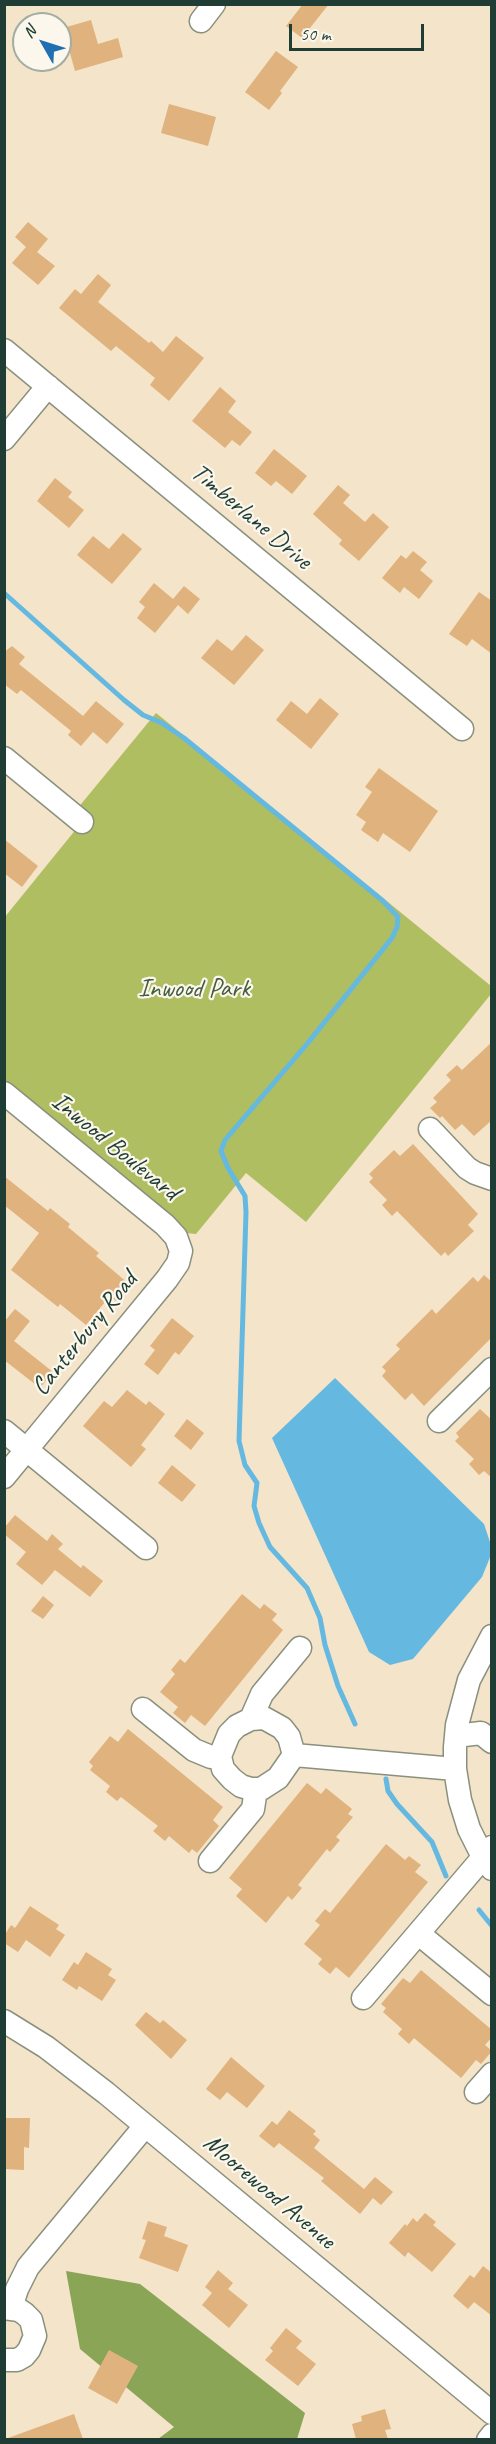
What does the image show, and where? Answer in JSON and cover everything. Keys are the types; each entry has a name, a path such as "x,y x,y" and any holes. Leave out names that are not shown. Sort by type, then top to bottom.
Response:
{"street":[{"name":"Timberlane Drive","path":"4,350 462,729"},
{"path":"4,439 48,386"},
{"path":"4,758 82,822"},
{"name":"Inwood Boulevard","path":"4,1093 165,1225 176,1237 180,1251"},
{"path":"429,1129 467,1168 492,1179"},
{"name":"Canterbury Road","path":"4,1477 167,1280 178,1263 180,1251"},
{"path":"439,1421 492,1369"},
{"path":"4,1431 146,1548"},
{"path":"363,1998 489,1858 469,1829 460,1800 455,1769 456,1736 469,1680 492,1636"},
{"path":"251,1719 262,1694 300,1648"},
{"path":"143,1709 194,1750 211,1757 220,1756"},
{"path":"264,1718 282,1728 289,1737 294,1755 278,1778 269,1785 256,1789 241,1786 232,1779 223,1769 220,1756 229,1734 237,1726 251,1719 264,1718"},
{"path":"456,1736 481,1733 492,1743"},
{"path":"294,1755 455,1769"},
{"path":"210,1861 253,1809 256,1789"},
{"path":"419,1934 492,1994"},
{"name":"Moorewood Avenue","path":"4,2021 65,2062 145,2126 492,2413"},
{"path":"476,2092 492,2074"},
{"path":"4,2360 17,2360 24,2356 35,2336 31,2320 19,2310 8,2308 28,2267 145,2126"},
{"path":"488,2439 492,2435"}],"green space":[{"name":"Inwood Park","path":"156,713 491,986 491,994 306,1222 246,1173 196,1234 186,1233 5,1086 4,918 77,828 68,820"},
{"path":"66,2271 140,2284 305,2413 297,2439 158,2439 174,2427 80,2349"}],"water":[{"path":"335,1378 484,1524 491,1545 491,1555 482,1577 413,1659 390,1665 369,1652 272,1438"}],"building":[{"path":"303,4 329,4 302,38 286,26"},
{"path":"91,20 98,44 118,38 123,57 75,71 72,60 72,25"},
{"path":"276,51 298,67 269,110 245,92"},
{"path":"169,104 216,117 208,146 161,133"},
{"path":"28,222 48,239 37,252 55,266 38,285 12,263 26,247 15,237"},
{"path":"98,274 111,285 98,302 149,343 151,341 163,352 176,336 204,358 169,401 150,385 155,378 116,346 111,351 59,308 75,289 81,294"},
{"path":"220,387 236,401 228,412 252,432 240,446 232,440 225,448 192,421"},
{"path":"274,449 307,476 292,494 276,481 271,486 255,473"},
{"path":"55,478 72,492 68,497 84,510 69,528 37,501"},
{"path":"338,485 350,495 343,503 365,522 373,513 389,527 359,561 339,544 342,540 313,514"},
{"path":"123,533 142,549 112,584 77,555 93,536 109,549"},
{"path":"413,551 427,562 420,570 433,581 419,599 404,587 400,593 382,578 401,555 406,559"},
{"path":"154,583 173,599 184,586 200,599 188,614 178,605 155,633 137,618 145,607 139,602"},
{"path":"479,592 492,601 492,654 472,639 467,646 449,634"},
{"path":"246,635 264,650 234,685 201,658 217,639 232,651"},
{"path":"12,646 25,657 19,664 83,716 96,701 124,724 107,744 93,732 81,746 68,735 71,731 21,690 17,694 4,684 4,652"},
{"path":"320,698 339,714 311,749 276,720 291,701 307,714"},
{"path":"379,768 438,811 410,852 383,833 378,842 361,830 366,822 356,815 372,792 365,787"},
{"path":"4,839 38,866 22,887 4,873"},
{"path":"492,1042 492,1120 474,1136 462,1124 455,1130 442,1116 440,1118 430,1108 437,1102 433,1098 451,1080 446,1075 457,1065 462,1070"},
{"path":"413,1144 478,1214 468,1225 474,1231 448,1256 445,1252 441,1256 397,1211 392,1216 382,1205 387,1200 369,1182 373,1178 369,1174 394,1150 400,1156"},
{"path":"4,1176 48,1211 50,1208 70,1224 68,1227 99,1253 96,1256 129,1284 116,1301 110,1296 86,1325 60,1304 58,1307 11,1270 39,1233 4,1205"},
{"path":"484,1275 492,1282 492,1337 424,1406 412,1393 405,1400 382,1376 386,1371 382,1367 400,1349 396,1345 432,1309 436,1314 473,1277 478,1282"},
{"path":"15,1309 30,1321 14,1341 53,1372 40,1388 4,1360 4,1322"},
{"path":"172,1318 194,1336 179,1355 175,1352 158,1375 144,1364 155,1350 150,1346"},
{"path":"127,1390 146,1405 149,1401 165,1414 141,1445 146,1449 131,1467 83,1426 104,1401 112,1407"},
{"path":"480,1409 492,1420 492,1478 484,1471 479,1475 469,1464 474,1459 455,1441 459,1437 456,1433"},
{"path":"187,1419 204,1433 191,1450 174,1436"},
{"path":"172,1465 196,1485 182,1502 158,1483"},
{"path":"15,1515 47,1541 52,1534 63,1544 58,1549 81,1568 83,1565 103,1581 90,1597 55,1570 42,1585 16,1564 26,1552 4,1534 4,1528"},
{"path":"242,1594 260,1609 264,1604 277,1614 272,1620 283,1630 205,1726 191,1715 185,1723 173,1713 178,1707 160,1692 175,1674 171,1670 180,1659 185,1663"},
{"path":"43,1596 54,1605 43,1619 31,1611"},
{"path":"128,1729 223,1807 213,1820 219,1826 197,1853 192,1849 189,1853 169,1836 165,1841 153,1831 158,1826 121,1797 117,1801 106,1792 110,1786 90,1770 93,1766 89,1762 110,1736 118,1742"},
{"path":"307,1783 321,1794 326,1788 352,1809 348,1814 353,1817 336,1837 340,1840 330,1852 327,1849 298,1885 302,1888 292,1900 288,1896 266,1923 236,1896 242,1889 229,1878"},
{"path":"386,1844 405,1860 409,1856 421,1865 415,1872 428,1882 349,1978 336,1967 330,1974 318,1964 322,1959 304,1944 320,1925 315,1921 325,1909 330,1913"},
{"path":"30,1906 59,1925 56,1929 65,1935 50,1957 26,1940 18,1952 4,1943 4,1936 11,1925 15,1928"},
{"path":"86,1952 112,1969 108,1975 116,1980 102,2001 79,1986 77,1990 62,1980 74,1962 78,1965"},
{"path":"421,1970 492,2030 492,2037 485,2045 492,2051 481,2064 476,2060 461,2078 414,2038 409,2044 398,2034 402,2029 383,2012 386,2008 381,2004 403,1978 410,1983"},
{"path":"146,2012 160,2023 163,2020 187,2040 171,2059 135,2025"},
{"path":"231,2057 265,2086 247,2108 227,2092 220,2100 206,2089"},
{"path":"289,2110 316,2131 313,2134 320,2140 314,2148 364,2189 375,2177 393,2192 381,2205 373,2198 360,2214 321,2181 324,2178 279,2143 274,2148 259,2136 272,2121 277,2125"},
{"path":"4,2118 30,2118 29,2148 24,2147 24,2170 4,2169"},
{"path":"425,2213 436,2222 433,2225 456,2244 432,2272 408,2252 405,2257 389,2243 405,2224 407,2226 413,2218 417,2222"},
{"path":"148,2221 167,2227 164,2236 188,2245 178,2272 139,2258 146,2240 142,2239"},
{"path":"483,2266 492,2273 492,2316 474,2302 468,2309 453,2296 470,2275 474,2278"},
{"path":"218,2270 233,2283 228,2289 248,2305 229,2328 202,2305 212,2293 205,2287"},
{"path":"286,2328 302,2341 296,2348 316,2364 298,2386 265,2360 273,2351 270,2348"},
{"path":"109,2350 138,2366 117,2404 88,2388"},
{"path":"385,2409 391,2429 385,2430 388,2439 356,2439 352,2424 362,2421 361,2416"},
{"path":"74,2414 83,2439 8,2438"}],"waterway":[{"path":"4,593 124,700 143,715 162,723 184,738 383,901 398,917 392,938 307,1044 225,1140 221,1151 228,1168 245,1196 239,1441 245,1465 257,1483 254,1506 270,1547 307,1588 320,1618 325,1645 338,1686 355,1724"},
{"path":"386,1779 388,1791 397,1804 432,1842 446,1876"},
{"path":"479,1910 492,1926"}]}
